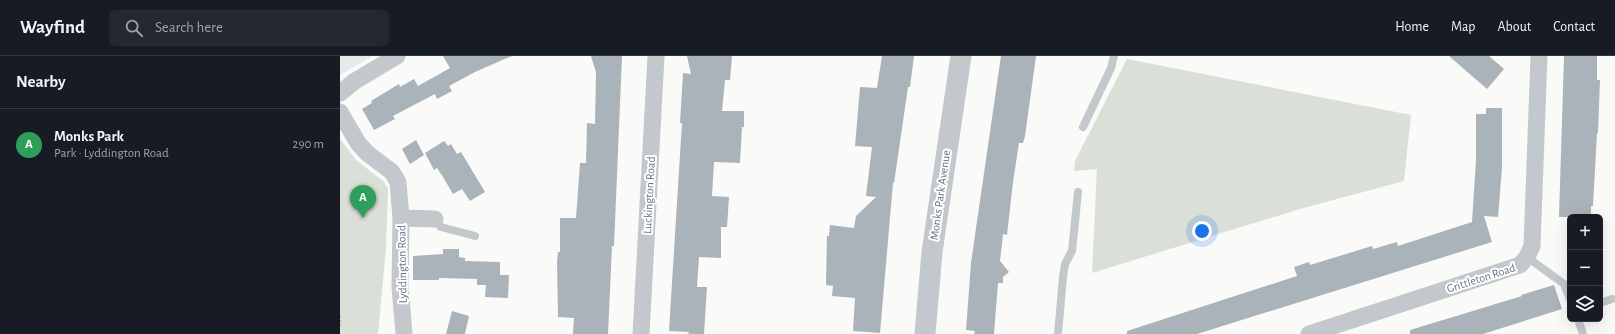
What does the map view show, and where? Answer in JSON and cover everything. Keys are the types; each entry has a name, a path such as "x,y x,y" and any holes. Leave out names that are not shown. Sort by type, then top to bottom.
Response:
{"street":[{"path":"340,93 355,81 397,56"},
{"name":"Luckington Road","path":"641,334 656,56"},
{"name":"Monks Park Avenue","path":"925,334 932,252 961,56"},
{"name":"Grittleton Road","path":"1309,334 1520,265 1527,257 1532,246 1539,56"},
{"name":"Lyddington Road","path":"340,112 358,143 367,153 392,172 398,182 401,218 400,287 404,334"},
{"name":"Lyddington Road","path":"401,218 435,218"}],"lane":[{"path":"1083,127 1111,68 1114,56"},
{"path":"1058,334 1063,277 1065,264 1072,251 1078,192"},
{"path":"435,218 441,227 475,236"},
{"path":"1527,257 1564,284 1567,292"},
{"path":"1603,301 1612,298"},
{"path":"1579,322 1583,334"}],"path":[{"path":"340,316 340,326"}],"shaded area":[{"path":"340,56 372,56 340,75"},
{"path":"1127,59 1411,115 1404,181 1300,209 1092,273 1097,169 1074,171 1075,161"},
{"path":"340,139 356,160 383,181 388,189 386,247 378,334 340,334"}],"building":[{"path":"443,56 512,56 475,72 449,86 452,91 437,99 435,94 393,116 395,119 374,130 362,109 372,103 371,101 399,84 400,87 414,79 418,86 450,68"},
{"path":"591,56 622,56 614,246 612,246 608,334 573,334 574,318 558,317 557,261 558,252 560,252 560,218 576,218 580,163 586,163 587,123 595,124 596,72"},
{"path":"687,56 732,56 730,80 725,80 722,111 744,111 744,127 742,127 740,163 714,162 712,196 729,197 727,227 721,227 721,258 699,257 697,287 707,287 704,334 688,334 689,332 669,331 682,123 680,123 683,73 691,74"},
{"path":"882,56 914,56 893,183 880,333 853,331 855,298 832,296 833,286 826,285 827,236 829,236 830,225 854,228 856,216 876,197 866,196 872,147 855,146 860,87 877,88"},
{"path":"1001,56 1036,56 1025,136 1023,143 1019,143 1007,235 1003,234 1000,261 1009,272 1003,277 1003,283 998,283 994,334 974,334 975,331 966,330 971,263"},
{"path":"1449,56 1489,56 1504,69 1487,89"},
{"path":"1564,56 1597,56 1597,80 1600,80 1593,206 1591,206 1591,214 1567,214 1567,217 1559,217"},
{"path":"1486,108 1502,108 1502,168 1498,217 1484,216 1492,242 1197,334 1127,334 1127,331 1297,276 1294,267 1309,262 1310,265 1372,246 1373,249 1397,242 1398,246 1472,222 1476,160 1476,114 1486,114"},
{"path":"416,140 424,155 410,164 402,149"},
{"path":"444,141 448,146 451,144 457,154 461,152 485,192 470,201 462,189 453,194 437,168 434,170 425,153"},
{"path":"443,249 459,249 459,257 465,258 465,261 500,262 500,275 509,275 508,298 485,297 486,285 477,285 477,279 439,278 439,280 413,280 413,256 443,254"},
{"path":"1554,285 1562,309 1483,334 1410,334 1410,330"},
{"path":"452,311 469,316 465,334 446,334"}],"place":[{"name":"Monks Park","path":"363,218"}]}
